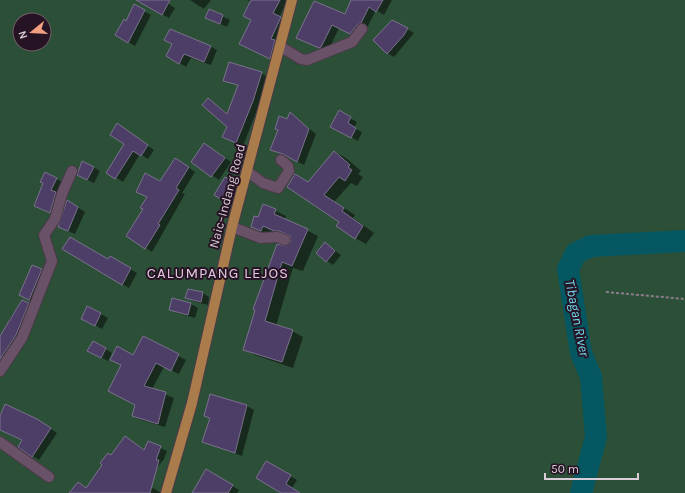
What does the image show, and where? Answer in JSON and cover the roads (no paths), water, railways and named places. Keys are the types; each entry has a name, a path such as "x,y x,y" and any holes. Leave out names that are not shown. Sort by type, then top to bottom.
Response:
{"main road":[{"name":"Naic–Indang Road","path":"166,493 192,404 232,226 248,172 269,84 281,47 292,0"}],"street":[{"path":"281,47 301,59 307,60 352,42 362,29"},
{"path":"248,172 263,183 278,188 289,171 288,166 280,160"},
{"path":"0,371 22,338 52,261 44,236 55,219 62,194 72,171"},
{"path":"232,226 261,238 277,237 285,240"},
{"path":"0,442 49,477"}],"waterway":[{"name":"Tibagan River","path":"581,493 596,437 591,377 581,353 568,269 576,253 591,246 685,241"}],"district":[{"name":"CALUMPANG LEJOS","path":"218,273"}]}
